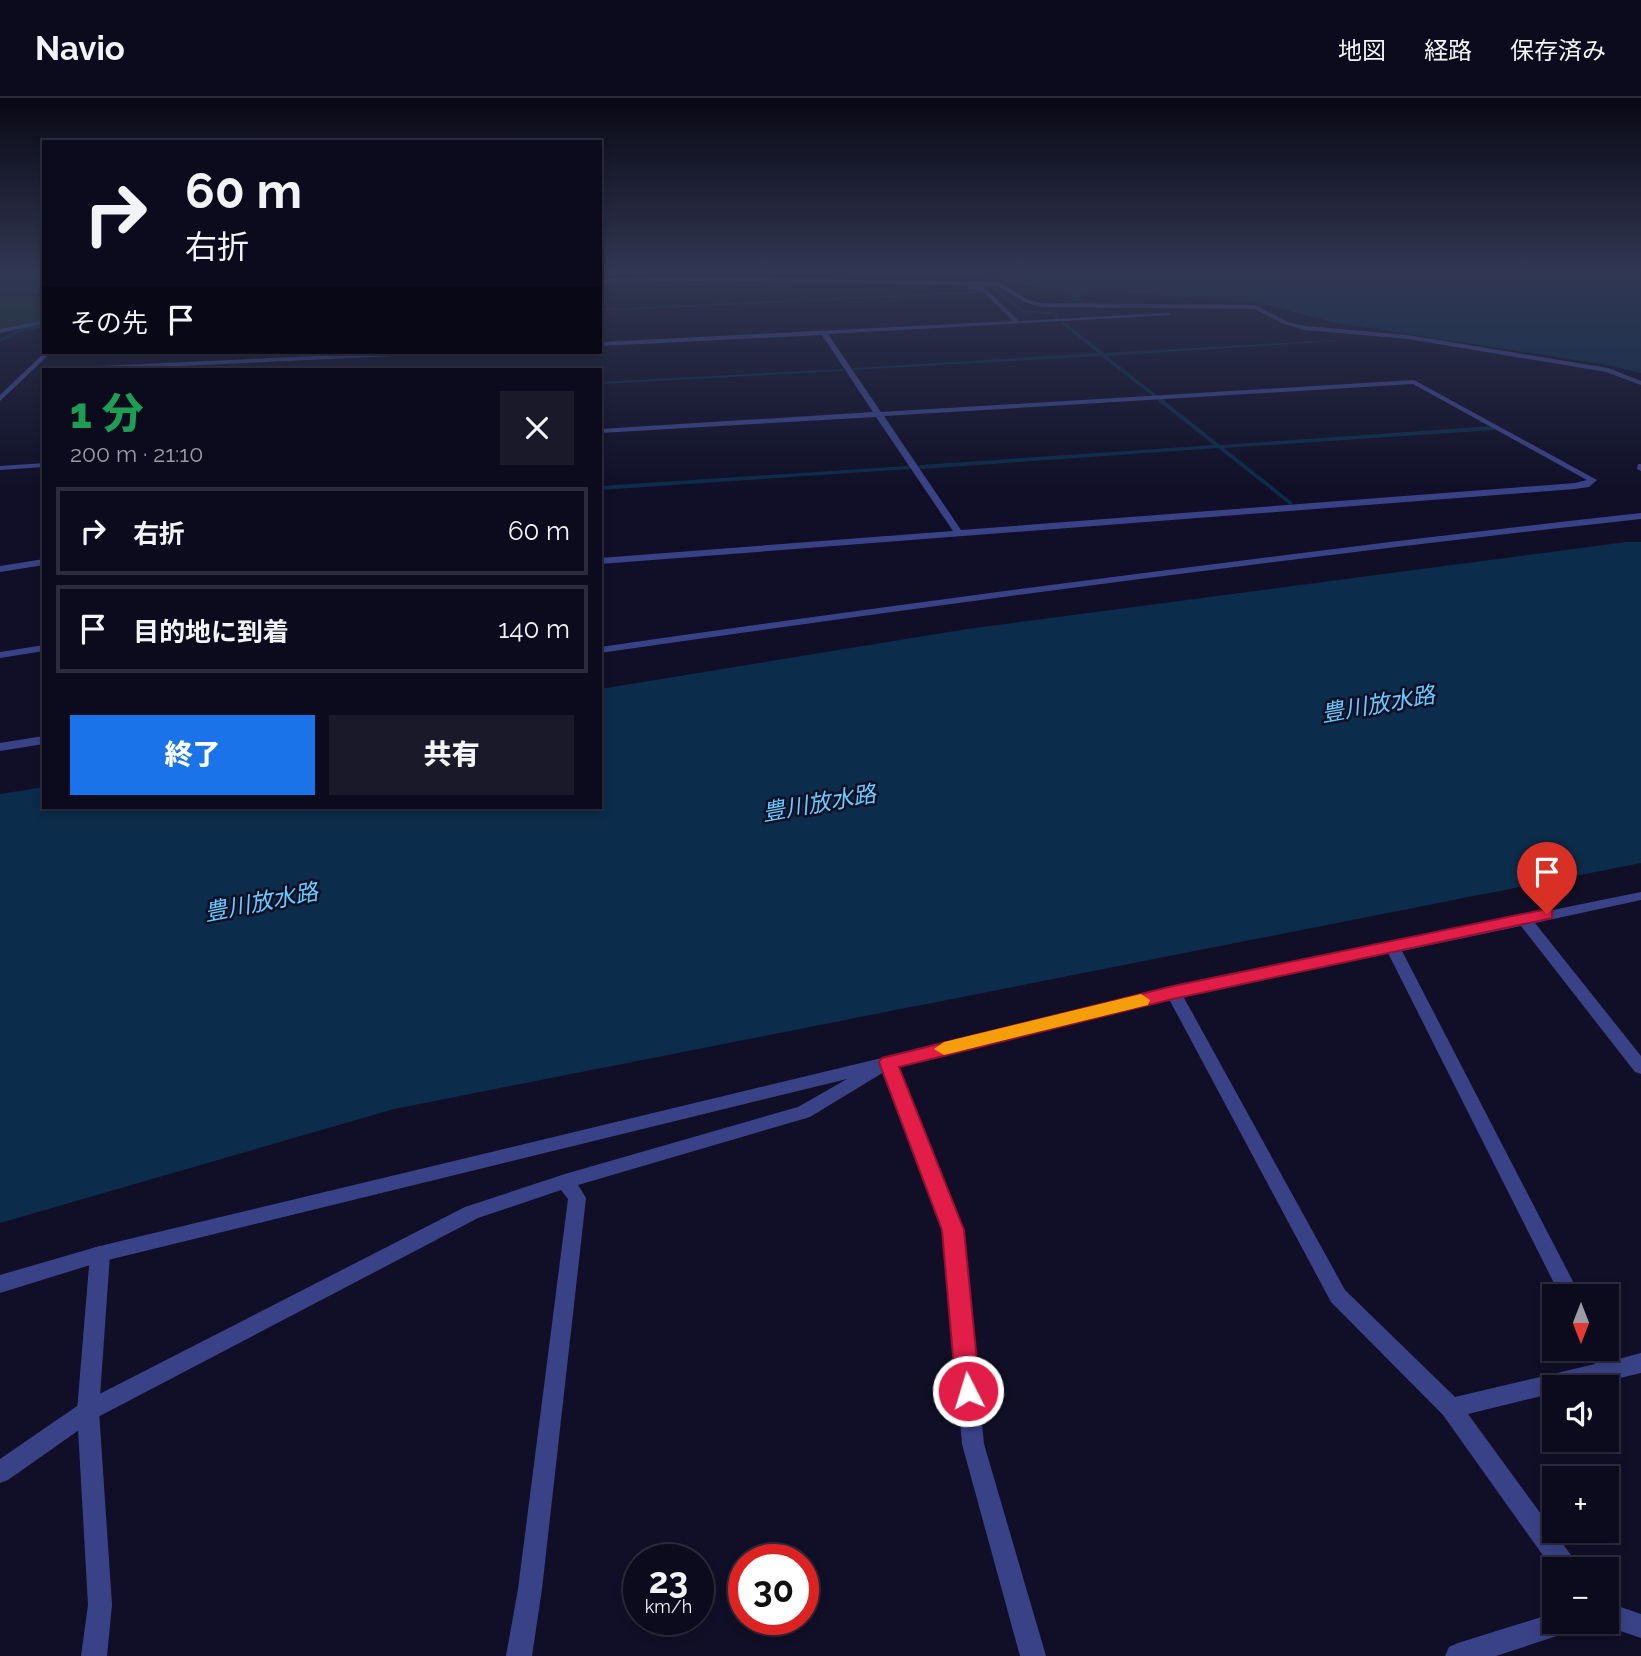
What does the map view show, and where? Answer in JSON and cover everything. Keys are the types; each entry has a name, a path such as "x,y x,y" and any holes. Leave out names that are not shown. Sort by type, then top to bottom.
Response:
{"street":[{"path":"831,344 960,535"},
{"path":"1448,344 1608,370 1641,383"},
{"path":"0,398 47,354"},
{"path":"95,368 353,354"},
{"path":"29,372 42,371"},
{"path":"602,431 1414,382 1592,480 1586,485 602,561"},
{"path":"0,468 42,465"},
{"path":"602,650 923,603 1335,550 1641,516"},
{"path":"0,569 42,562"},
{"path":"0,655 42,648"},
{"path":"0,747 42,740"},
{"path":"0,1284 100,1254 1173,993 1523,918 1641,896"},
{"path":"1523,918 1641,1068"},
{"path":"1392,946 1565,1284"},
{"path":"1173,993 1338,1296 1451,1408 1559,1557"},
{"path":"0,1472 88,1411 472,1212 565,1181 804,1112 888,1062"},
{"path":"888,1062 953,1230 973,1444 1033,1656"},
{"path":"519,1656 530,1589 577,1198 565,1181"},
{"path":"94,1656 100,1605 88,1411 100,1254"},
{"path":"1619,1361 1641,1363"},
{"path":"1451,1408 1594,1362"},
{"path":"1619,1618 1641,1626"},
{"path":"1458,1656 1542,1629"}],"water":[{"path":"1471,344 1641,344 1641,373 1603,364"},
{"name":"豊川放水路","path":"1641,542 1641,863 394,1109 0,1223 0,794 42,787 42,809 602,809 602,689 967,629"}],"waterway":[{"path":"1089,344 1102,355"},
{"path":"1102,355 1289,344"},
{"path":"854,369 1102,355"},
{"path":"1102,355 1154,396"},
{"path":"602,383 842,370"},
{"path":"1160,400 1219,447"},
{"path":"1219,447 1494,428"},
{"path":"921,467 1219,447"},
{"path":"1219,447 1290,503"},
{"path":"602,488 908,468"}],"slow traffic":[{"path":"944,1049 1141,1000"}],"route":[{"path":"968,1391 953,1230 888,1062 1173,993 1547,914"}]}
